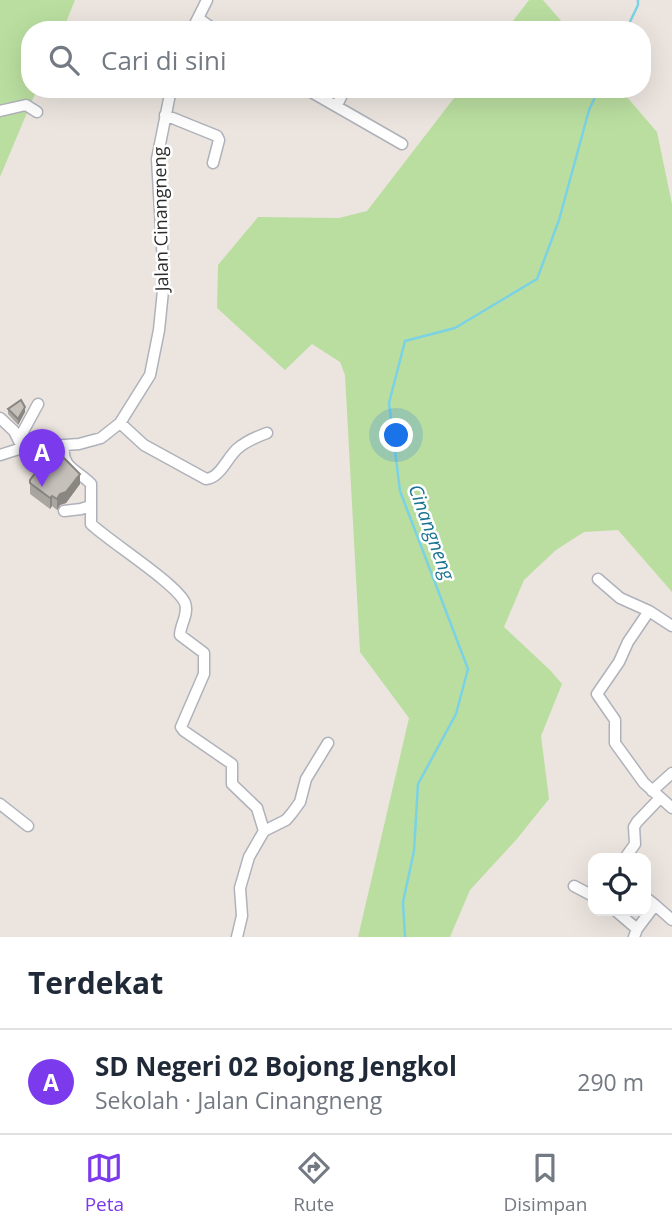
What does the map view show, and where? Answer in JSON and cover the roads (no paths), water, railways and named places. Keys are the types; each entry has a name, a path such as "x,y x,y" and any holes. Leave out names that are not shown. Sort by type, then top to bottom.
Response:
{"street":[{"path":"196,21 207,0"},
{"path":"198,18 202,21"},
{"name":"Jalan Cinangneng","path":"0,455 20,444 64,446 101,438 120,423 150,375 159,330 164,282 157,159 169,98"},
{"path":"322,98 402,144"},
{"path":"337,106 341,98"},
{"path":"0,111 26,105 37,112"},
{"path":"165,115 217,136 219,140 212,163"},
{"path":"20,444 38,404"},
{"path":"0,418 14,431 20,444"},
{"path":"120,423 144,444 206,480 214,478 238,448 267,433"},
{"path":"64,446 62,456 65,462 90,484 91,524 170,586 186,604 180,635 204,653 204,666 198,690 181,726 184,731 232,764 232,784 257,808 264,831"},
{"path":"64,510 90,506"},
{"path":"598,579 620,598 649,611 672,626"},
{"path":"649,611 597,694 615,720 615,743 635,772 672,808"},
{"path":"242,935 240,888 249,856 264,831 286,820 300,802 306,779 328,743"},
{"path":"629,853 635,844 634,827 672,773"},
{"path":"0,804 28,826"},
{"path":"574,886 588,893"},
{"path":"651,902 672,920"},
{"path":"621,916 636,933 654,905"}],"waterway":[{"name":"Cinangneng","path":"630,21 638,0"},
{"name":"Cinangneng","path":"405,937 403,902 414,851 418,784 456,714 468,669 400,491 389,403 405,341 455,328 537,279 559,220 589,110 595,98"}],"place":[{"name":"SD Negeri 02 Bojong Jengkol","path":"42,487"}]}
